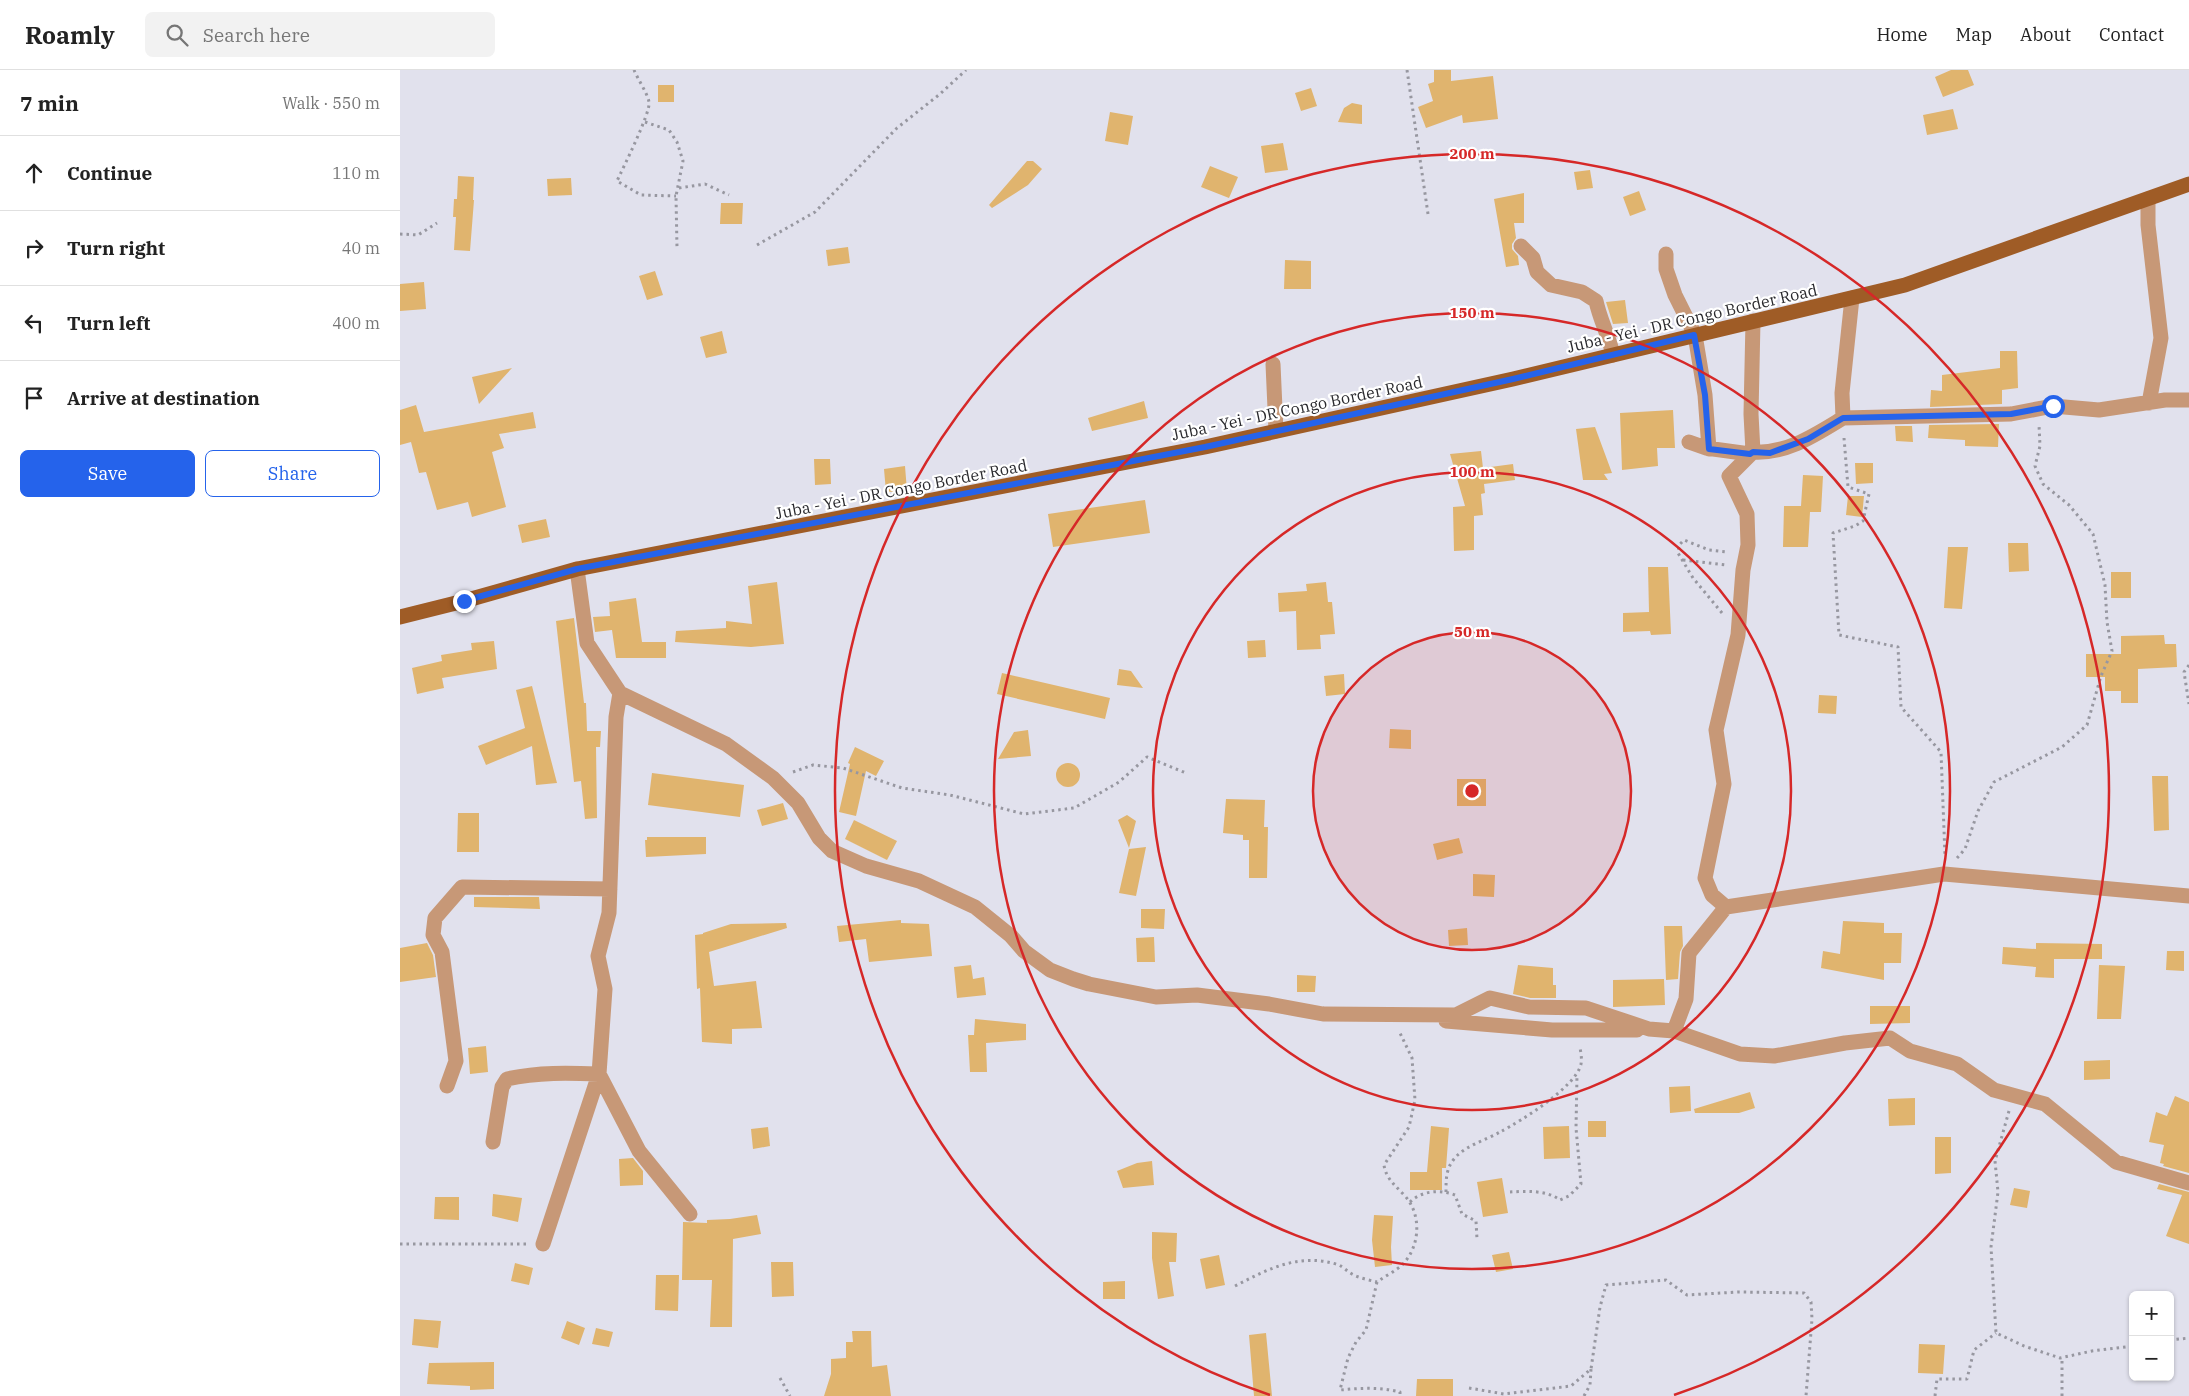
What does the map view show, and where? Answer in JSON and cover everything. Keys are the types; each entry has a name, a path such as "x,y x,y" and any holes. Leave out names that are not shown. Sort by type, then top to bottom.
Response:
{"main road":[{"name":"Juba - Yei - DR Congo Border Road","path":"400,617 577,569 1022,483 1276,431 1613,355 1906,285 2189,184"}],"street":[{"path":"2148,198 2148,225 2161,338 2149,403"},
{"path":"1522,246 1533,258 1537,272 1551,285 1582,292 1596,301 1613,355"},
{"path":"1666,254 1666,269 1675,295 1694,335 1705,395 1709,449"},
{"path":"1843,418 1842,393 1852,298"},
{"path":"1726,907 1712,895 1705,878 1724,784 1716,730 1739,628 1745,560 1747,514 1729,476 1751,453 1753,321"},
{"path":"1273,364 1276,431"},
{"path":"1688,442 1709,449 1770,453 1808,439 1843,418 2011,414 2053,406 2099,410 2189,400"},
{"path":"577,569 588,643 620,693 726,744 773,778 798,803 819,838 832,851 866,866 919,881 975,907 1011,936 1024,951 1050,970 1089,984 1156,997 1197,995 1269,1004 1323,1014 1456,1015 1490,998 1529,1007 1586,1008 1649,1029"},
{"path":"542,1244 600,1074 605,990 598,956 609,913 616,717 620,693"},
{"path":"1674,1031 1686,999 1688,953 1726,907 1944,874 2189,896"},
{"path":"447,1086 456,1061 442,952 433,935 435,918 462,886 610,889"},
{"path":"1389,1014 1505,1027 1674,1031 1740,1054 1774,1056 1845,1043 1890,1038 1910,1051 1957,1064 1994,1090 2045,1104 2116,1162 2189,1183"},
{"path":"493,1142 502,1087 508,1079 523,1075 564,1072 600,1074"},
{"path":"600,1074 640,1151 690,1214"}],"path":[{"path":"634,70 649,103 645,122 634,141 617,181 640,195 676,196"},
{"path":"757,245 815,212 897,128 940,94 966,70"},
{"path":"1407,70 1428,214"},
{"path":"645,122 669,130 677,142 683,161 676,196 677,248"},
{"path":"679,188 705,184 729,195"},
{"path":"400,234 418,235 437,223"},
{"path":"1944,874 1965,849 1978,811 1994,782 2062,747 2087,725 2101,676 2112,651 2107,622 2105,585 2093,534 2069,505 2043,484 2035,466 2040,446 2038,409"},
{"path":"1843,418 1848,487 1869,494 1863,521 1855,526 1833,533 1839,635 1898,647 1901,707 1941,752 1946,836 1944,874"},
{"path":"1739,628 1716,607 1694,578 1678,553 1679,545 1684,540 1709,550 1745,560"},
{"path":"1682,560 1745,560"},
{"path":"2189,665 2184,672 2189,704"},
{"path":"773,778 813,765 843,768 902,788 950,794 1024,814 1074,808 1119,782 1147,757 1186,773"},
{"path":"1389,1014 1412,1058 1415,1100 1409,1127 1384,1165 1386,1176 1410,1202 1417,1218 1417,1233 1409,1255 1402,1265 1377,1282 1366,1330 1356,1342 1348,1358 1340,1390 1361,1388 1390,1390 1400,1392 1400,1396"},
{"path":"1446,1192 1446,1171 1454,1159 1502,1132 1567,1087 1581,1064 1580,1030"},
{"path":"1510,1192 1536,1192 1555,1196 1560,1200 1569,1196 1581,1184 1576,1128 1577,1072"},
{"path":"1996,1333 1991,1248 1998,1192 1995,1161 2013,1096"},
{"path":"1410,1202 1422,1194 1446,1192 1455,1195 1462,1214 1476,1221 1477,1239"},
{"path":"400,1244 542,1244"},
{"path":"1235,1286 1276,1266 1288,1262 1307,1260 1340,1265 1352,1274 1377,1282"},
{"path":"1584,1396 1590,1385 1600,1307 1606,1285 1666,1280 1687,1295 1740,1292 1804,1293 1811,1302 1812,1319 1806,1396"},
{"path":"1996,1333 2024,1346 2062,1358 2092,1351 2129,1346"},
{"path":"1935,1396 1937,1379 1967,1379 1974,1350 1996,1333"},
{"path":"2174,1340 2189,1338"},
{"path":"2062,1358 2062,1396"},
{"path":"1470,1388 1504,1394 1571,1386 1591,1369"},
{"path":"780,1378 790,1396"}],"building":[{"path":"1434,70 1451,70 1451,81 1493,76 1498,119 1463,123 1462,115 1426,128 1418,107 1433,101 1428,84 1434,82"},
{"path":"1951,70 1968,70 1974,85 1943,97 1935,77"},
{"path":"658,85 674,85 674,102 658,102"},
{"path":"1311,88 1317,106 1301,111 1295,93"},
{"path":"1352,103 1362,105 1362,124 1338,122 1344,108"},
{"path":"1953,109 1958,129 1927,135 1923,115"},
{"path":"1110,112 1133,116 1128,145 1105,141"},
{"path":"1283,143 1288,170 1265,173 1261,146"},
{"path":"1027,161 1033,161 1042,169 1028,185 992,208 989,205"},
{"path":"1210,166 1238,177 1229,198 1201,187"},
{"path":"1590,170 1593,188 1577,190 1574,172"},
{"path":"458,176 474,177 470,251 454,250 456,217 453,217 454,199 457,199"},
{"path":"571,178 572,195 548,196 547,179"},
{"path":"1639,191 1646,210 1630,216 1623,197"},
{"path":"1524,193 1524,223 1514,223 1516,238 1512,244 1512,249 1518,256 1519,265 1506,267 1494,199"},
{"path":"721,203 743,203 742,224 720,224"},
{"path":"848,247 850,263 828,266 826,250"},
{"path":"1285,260 1311,261 1311,289 1284,289"},
{"path":"655,271 663,295 647,300 639,276"},
{"path":"424,282 426,309 400,311 400,284"},
{"path":"1625,300 1628,323 1613,324 1606,302"},
{"path":"722,331 727,353 706,358 700,337"},
{"path":"2000,351 2017,351 2018,388 2002,390 2002,404 1930,407 1931,390 1942,391 1942,375 2000,368"},
{"path":"512,368 479,404 472,377"},
{"path":"1144,401 1148,418 1092,431 1088,418"},
{"path":"416,405 424,432 533,412 536,428 499,434 504,448 492,452 506,507 472,517 468,502 437,510 426,472 419,473 411,442 400,445 400,410"},
{"path":"1673,410 1675,448 1657,448 1658,466 1622,470 1620,413"},
{"path":"1999,424 1998,447 1965,446 1965,440 1928,438 1929,425"},
{"path":"1895,426 1912,426 1913,442 1896,441"},
{"path":"1595,427 1612,473 1604,474 1608,480 1583,480 1576,429"},
{"path":"1481,451 1483,468 1513,464 1515,480 1484,484 1485,493 1481,494 1483,515 1474,516 1474,550 1454,551 1453,507 1465,506 1450,454"},
{"path":"814,459 830,459 831,484 815,485"},
{"path":"1855,463 1873,463 1873,483 1856,484"},
{"path":"905,466 907,491 886,492 884,469"},
{"path":"1803,475 1823,476 1821,512 1810,512 1808,547 1783,547 1784,506 1801,506"},
{"path":"1848,496 1864,496 1862,517 1846,515"},
{"path":"1145,500 1150,533 1053,547 1048,514"},
{"path":"546,519 550,537 522,543 518,525"},
{"path":"2008,543 2028,543 2029,571 2009,572"},
{"path":"1948,547 1968,547 1962,609 1944,608"},
{"path":"1648,567 1668,567 1671,634 1651,635 1650,631 1623,632 1623,613 1649,612"},
{"path":"2111,572 2131,572 2131,598 2111,598"},
{"path":"777,582 784,644 751,647 675,642 676,631 726,628 726,621 752,624 748,586"},
{"path":"1326,582 1328,602 1332,602 1335,634 1320,635 1321,649 1297,650 1296,611 1279,612 1278,593 1307,591 1306,584"},
{"path":"636,598 642,642 666,642 666,658 616,658 612,630 595,632 593,617 610,616 609,602"},
{"path":"574,618 584,703 586,703 587,731 601,731 600,747 596,747 597,818 585,819 581,781 574,782 556,621"},
{"path":"2164,635 2165,644 2176,644 2177,667 2138,669 2138,703 2121,703 2121,691 2105,691 2105,677 2086,677 2086,654 2121,654 2121,636"},
{"path":"1265,640 1266,657 1248,658 1247,641"},
{"path":"494,641 497,669 442,678 444,688 417,694 412,668 442,661 441,655 472,650 471,643"},
{"path":"1119,669 1131,671 1143,688 1117,685"},
{"path":"1002,673 1110,698 1105,719 997,694"},
{"path":"1344,674 1345,694 1326,696 1324,676"},
{"path":"532,686 557,783 536,785 532,746 486,765 478,746 525,728 516,690"},
{"path":"1819,695 1837,696 1836,714 1818,713"},
{"path":"1390,729 1411,730 1411,749 1389,748"},
{"path":"1028,730 1031,756 998,759 1014,732"},
{"path":"855,747 884,761 876,776 866,771 856,816 839,812 850,764 848,763"},
{"path":"1068,763 1076,767 1080,775 1076,783 1068,787 1060,783 1056,775 1060,767"},
{"path":"652,773 744,785 740,817 648,805"},
{"path":"2152,776 2168,776 2169,830 2154,831"},
{"path":"1457,779 1486,779 1486,806 1457,806"},
{"path":"1226,799 1265,800 1264,827 1268,827 1267,878 1249,878 1249,840 1243,840 1243,835 1223,833"},
{"path":"783,803 788,819 762,826 757,810"},
{"path":"458,813 479,813 479,852 457,852"},
{"path":"1127,815 1136,821 1129,848 1118,820"},
{"path":"854,820 897,841 887,860 845,839"},
{"path":"647,837 706,837 706,854 646,857 645,840 647,840"},
{"path":"1459,838 1463,853 1437,860 1433,844"},
{"path":"1146,847 1136,896 1119,893 1129,849"},
{"path":"1473,874 1495,875 1494,897 1473,896"},
{"path":"474,897 539,897 540,909 474,907"},
{"path":"1141,909 1165,909 1164,929 1141,928"},
{"path":"901,920 901,923 929,924 932,956 869,962 866,939 839,942 837,926"},
{"path":"1843,921 1884,923 1884,933 1902,933 1901,963 1884,963 1884,980 1821,968 1823,951 1840,954"},
{"path":"786,923 787,928 709,952 714,986 756,981 762,1028 732,1029 732,1044 702,1042 700,988 697,989 695,935 731,924"},
{"path":"1664,926 1682,926 1683,946 1680,952 1678,979 1666,980"},
{"path":"1467,928 1468,945 1449,946 1448,930"},
{"path":"1154,937 1155,962 1137,962 1136,938"},
{"path":"427,943 433,955 436,977 400,982 400,948"},
{"path":"2036,943 2102,944 2102,959 2054,959 2054,978 2035,977 2036,967 2002,964 2003,947 2036,949"},
{"path":"2167,951 2184,951 2184,971 2166,970"},
{"path":"971,965 973,979 984,977 986,995 957,998 954,967"},
{"path":"1518,965 1553,968 1553,985 1556,985 1556,998 1530,998 1513,994"},
{"path":"2099,965 2125,966 2121,1019 2097,1019"},
{"path":"1297,975 1316,976 1315,992 1297,992"},
{"path":"1664,979 1665,1005 1613,1007 1613,980"},
{"path":"1870,1006 1910,1006 1910,1023 1870,1024"},
{"path":"975,1019 1026,1024 1026,1040 986,1043 987,1072 970,1072 968,1035 974,1035"},
{"path":"486,1046 488,1072 470,1074 468,1048"},
{"path":"2110,1060 2110,1079 2084,1080 2084,1061"},
{"path":"1690,1086 1691,1111 1670,1113 1669,1087"},
{"path":"1750,1092 1755,1108 1739,1113 1695,1113 1694,1109"},
{"path":"2175,1096 2189,1102 2189,1173 2163,1166 2164,1164 2160,1163 2164,1145 2149,1142 2156,1112 2167,1116"},
{"path":"1915,1098 1915,1125 1889,1126 1888,1099"},
{"path":"1588,1121 1606,1121 1606,1137 1588,1137"},
{"path":"1431,1126 1449,1128 1446,1168 1442,1168 1442,1190 1410,1190 1410,1172 1427,1172"},
{"path":"1569,1126 1570,1158 1544,1159 1543,1127"},
{"path":"768,1127 770,1146 753,1149 751,1129"},
{"path":"1935,1137 1951,1137 1951,1173 1935,1174"},
{"path":"633,1158 643,1171 643,1185 620,1186 619,1159"},
{"path":"1152,1161 1154,1185 1123,1188 1117,1171 1137,1163"},
{"path":"1502,1178 1508,1213 1483,1217 1477,1182"},
{"path":"2159,1184 2189,1192 2189,1244 2166,1236 2182,1195 2157,1189"},
{"path":"2014,1188 2030,1191 2027,1208 2010,1205"},
{"path":"493,1194 522,1198 518,1222 492,1216"},
{"path":"435,1197 459,1197 459,1220 434,1219"},
{"path":"757,1215 761,1234 733,1239 732,1327 710,1327 712,1280 682,1280 683,1222 707,1223 707,1220"},
{"path":"1374,1215 1393,1216 1392,1265 1375,1267 1372,1240"},
{"path":"1152,1232 1177,1233 1176,1262 1169,1262 1174,1296 1158,1299 1152,1258"},
{"path":"1509,1252 1513,1269 1496,1272 1492,1255"},
{"path":"1219,1255 1225,1285 1206,1289 1200,1259"},
{"path":"771,1262 793,1262 794,1296 772,1297"},
{"path":"515,1263 533,1268 529,1285 511,1281"},
{"path":"656,1275 679,1275 678,1311 655,1310"},
{"path":"1125,1281 1125,1299 1103,1299 1103,1282"},
{"path":"414,1319 441,1321 438,1348 412,1345"},
{"path":"567,1321 585,1328 579,1345 561,1338"},
{"path":"596,1328 613,1332 609,1347 592,1344"},
{"path":"852,1331 871,1331 872,1367 887,1365 891,1396 824,1396 831,1374 831,1359 846,1358 846,1342 853,1342"},
{"path":"1266,1333 1272,1396 1254,1396 1249,1335"},
{"path":"1919,1344 1945,1345 1943,1374 1918,1373"},
{"path":"494,1362 494,1389 470,1390 470,1386 427,1384 429,1363"},
{"path":"1417,1379 1453,1379 1453,1396 1416,1396"}],"route":[{"path":"464,601 577,569 1205,447 1513,379 1694,335 1705,395 1709,449 1724,452 1770,453 1808,439 1843,418 2011,414 2053,406"}]}
